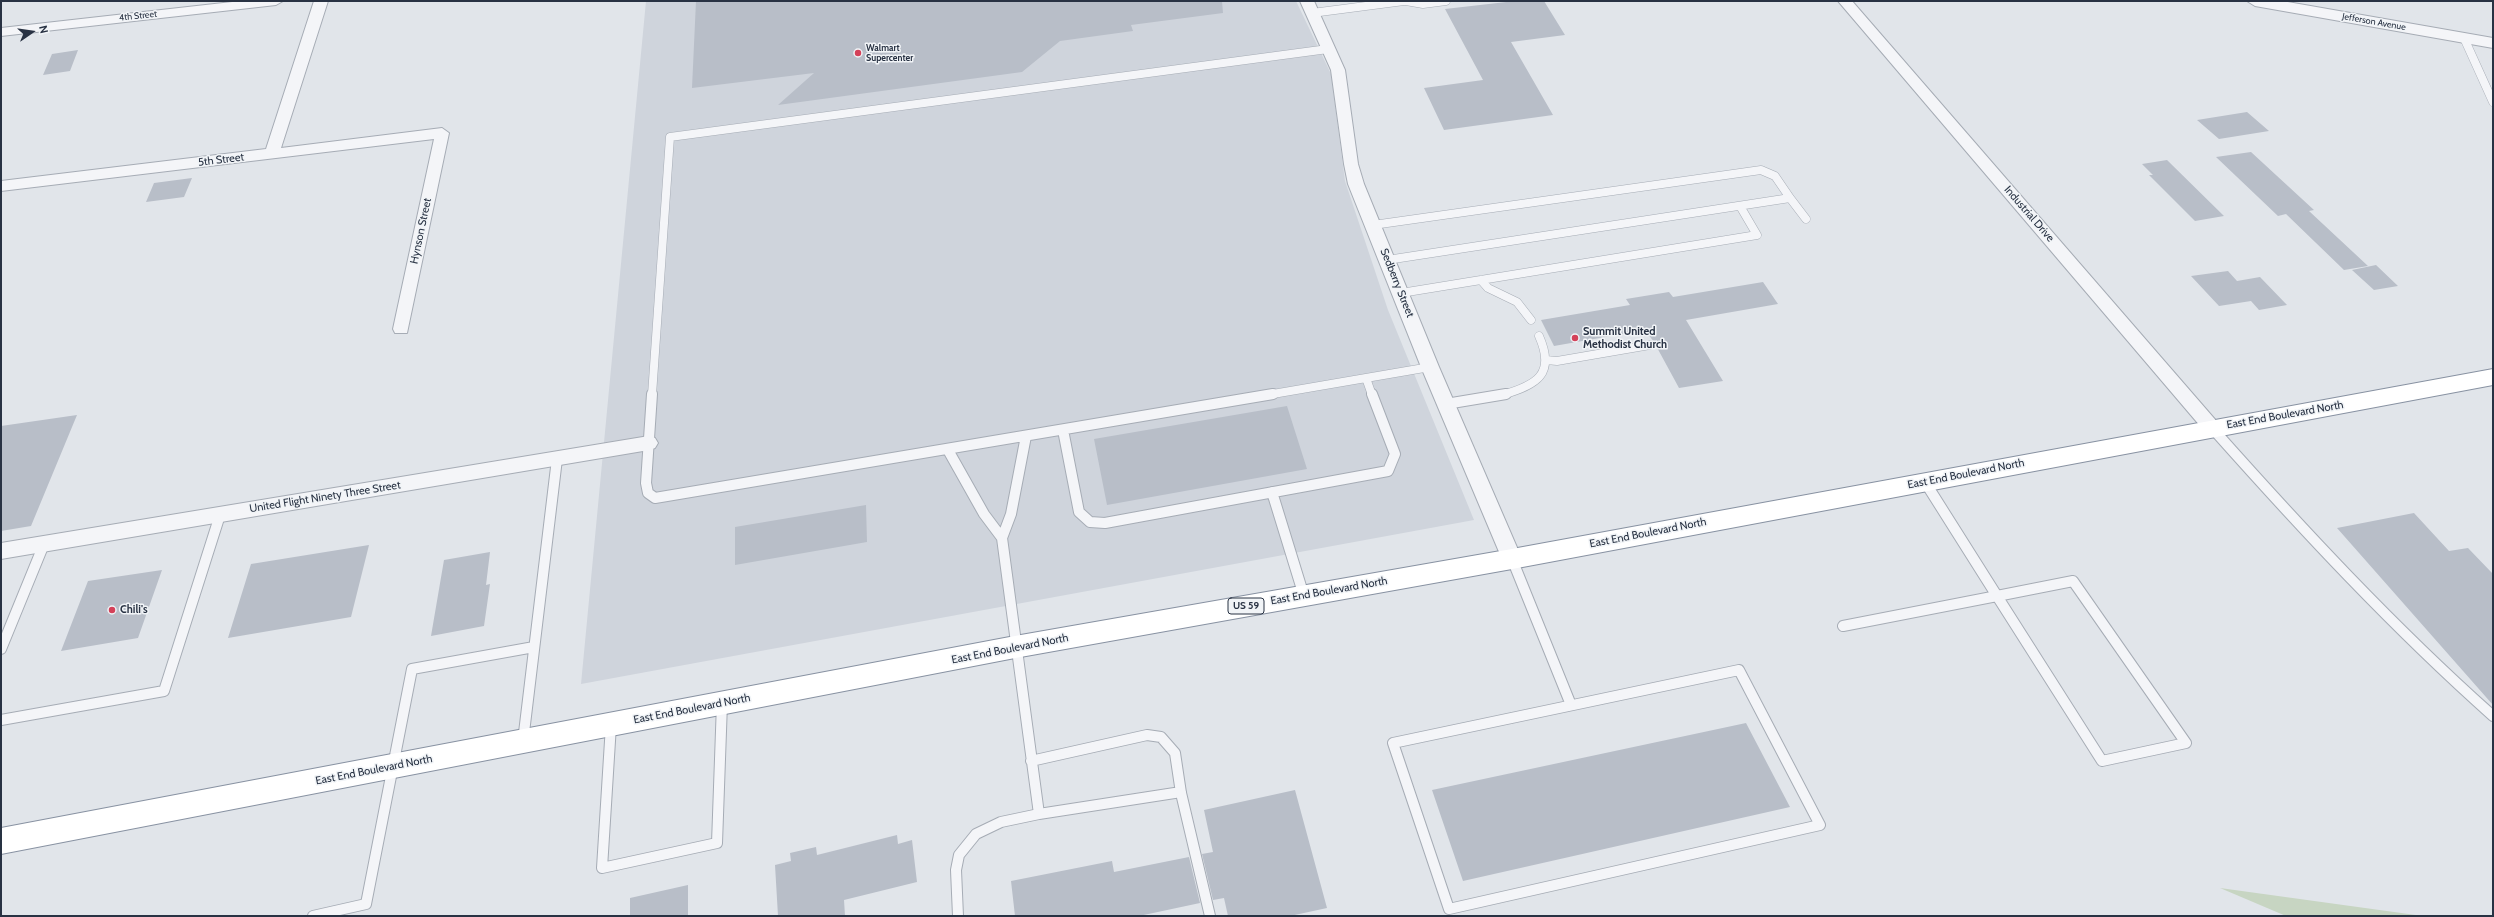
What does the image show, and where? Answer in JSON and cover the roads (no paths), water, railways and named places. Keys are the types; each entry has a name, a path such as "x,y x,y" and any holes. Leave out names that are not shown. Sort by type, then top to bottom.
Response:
{"highway":[{"name":"East End Boulevard North","path":"1,841 1015,647 1512,559 2493,377"}],"street":[{"name":"4th Street","path":"1,32 276,1"},
{"path":"272,154 321,1"},
{"name":"Industrial Drive","path":"1844,1 2213,428"},
{"name":"Jefferson Avenue","path":"2256,1 2493,43"},
{"name":"Sedberry Street","path":"1310,7 1341,81 1352,169 1430,366 1512,559"},
{"name":"5th Street","path":"1,186 442,133"},
{"name":"Hynson Street","path":"401,330 442,133"},
{"name":"United Flight Ninety Three Street","path":"1,551 649,443"}],"lane":[{"path":"1310,7 1405,1 1423,4 1446,1"},
{"path":"2464,38 2493,102"},
{"path":"1328,49 670,137 646,483 648,493 655,498 948,450 1430,366"},
{"path":"1373,225 1761,170 1768,170 1774,174 1806,219"},
{"path":"1387,260 1790,198"},
{"path":"1401,293 1757,235 1756,230 1740,206"},
{"path":"1481,280 1488,288 1517,302 1531,320"},
{"path":"1446,404 1516,392 1539,376 1546,367 1546,352 1539,336"},
{"path":"1546,360 1557,361 1650,344"},
{"path":"1063,430 1079,512 1083,519 1095,524 1388,471 1395,454 1366,378"},
{"path":"2213,428 2299,527 2452,680 2493,716"},
{"path":"1026,436 1011,514 1002,538 1015,647 1039,814"},
{"path":"948,450 984,514 1002,538"},
{"path":"523,741 557,458"},
{"path":"1843,626 1999,596 2072,581 2186,743 2102,761 1999,596 1925,482"},
{"path":"1272,492 1304,596"},
{"path":"1,720 164,691 220,515"},
{"path":"1,649 44,544"},
{"path":"1512,559 1571,705"},
{"path":"313,916 366,904 412,669 534,647"},
{"path":"1739,670 1820,825 1449,909 1393,743 1571,705 1739,670"},
{"path":"611,724 602,868 716,844 722,703"},
{"path":"1031,761 1157,734 1172,749 1176,759 1181,792 1210,916"},
{"path":"958,916 956,870 959,855 966,844 976,834 994,825 1039,814 1181,792"}],"place":[{"name":"Walmart Supercenter","path":"858,53"},
{"name":"Summit United Methodist Church","path":"1575,338"},
{"name":"Chili's","path":"112,610"}]}
